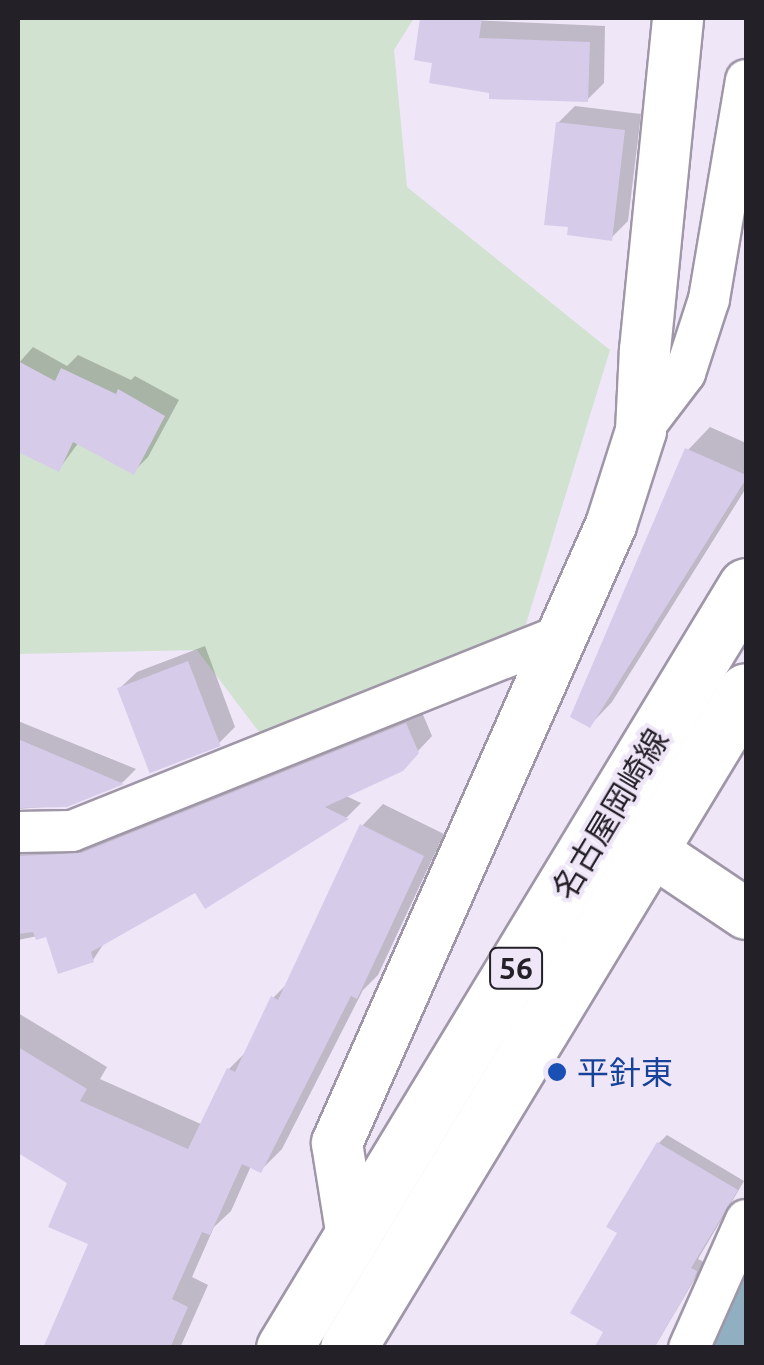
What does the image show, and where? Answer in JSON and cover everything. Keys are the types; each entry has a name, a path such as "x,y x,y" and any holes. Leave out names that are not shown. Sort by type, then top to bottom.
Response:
{"main road":[{"name":"名古屋岡崎線","path":"284,1348 746,586"},
{"name":"名古屋岡崎線","path":"348,1348 746,691"}],"street":[{"path":"352,1237 337,1143 612,525 641,430 644,350 678,18"},
{"path":"641,430 685,373 709,299 746,80"},
{"path":"18,832 72,831 564,634"},
{"path":"604,818 746,914"},
{"path":"689,1348 746,1220"}],"green space":[{"path":"18,18 414,18 394,50 407,187 610,350 518,650 275,753 197,650 18,654"}],"building":[{"path":"420,18 482,18 479,38 590,42 588,102 489,99 489,93 429,83 432,63 414,60"},
{"path":"556,122 625,130 612,241 567,235 568,227 544,225"},
{"path":"18,361 55,381 61,368 116,394 118,389 165,416 134,475 73,442 59,472 18,452"},
{"path":"685,448 746,475 746,479 590,728 570,717"},
{"path":"188,661 221,746 150,773 117,688"},
{"path":"406,723 419,753 403,771 325,807 349,819 205,909 195,893 91,952 94,962 58,974 46,937 36,940 33,932 18,934 18,856 81,853"},
{"path":"18,739 124,784 67,807 18,808"},
{"path":"360,824 424,856 357,999 351,996 261,1173 242,1164 210,1235 202,1232 172,1299 188,1307 170,1348 43,1348 88,1244 48,1227 67,1183 18,1153 18,1047 87,1089 80,1101 188,1149 227,1068 235,1072 271,996 278,1000"},
{"path":"657,1142 738,1190 691,1268 697,1271 693,1281 654,1348 594,1348 603,1332 570,1313 617,1233 606,1227"}],"waterway":[{"path":"731,1348 746,1315"}],"place":[{"name":"平針東","path":"557,1072"}]}
